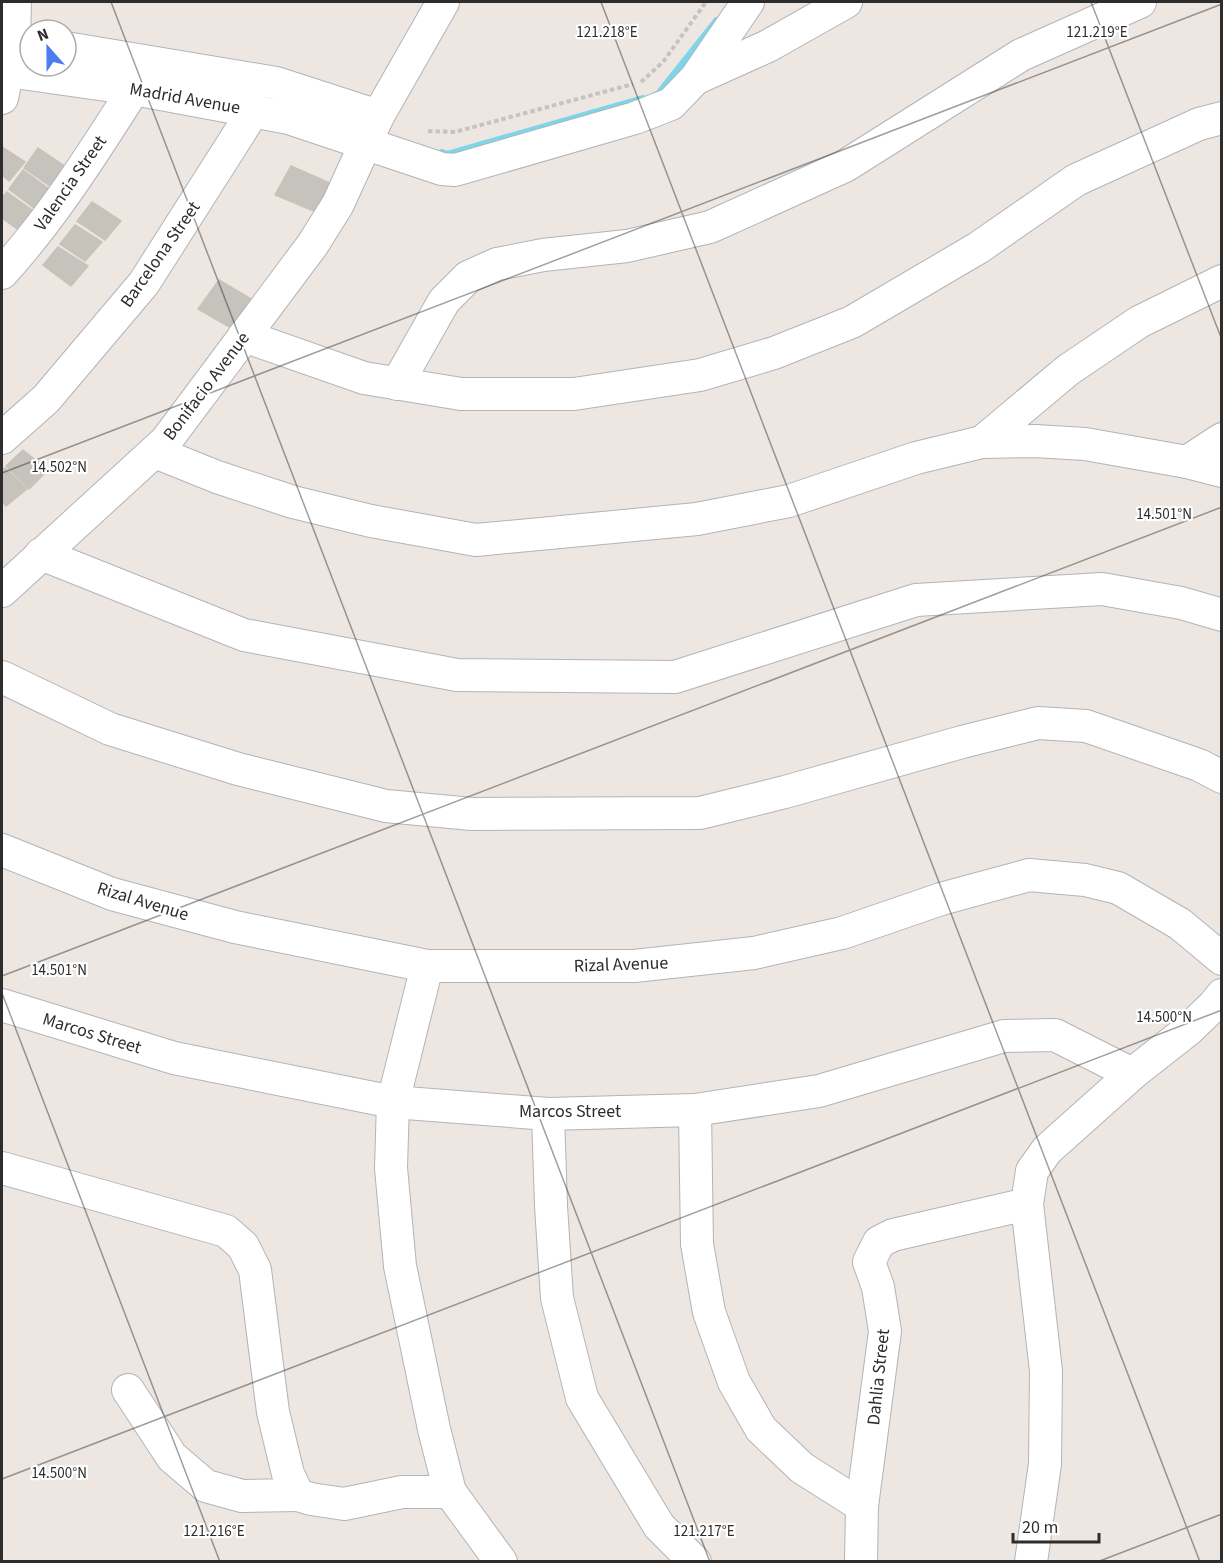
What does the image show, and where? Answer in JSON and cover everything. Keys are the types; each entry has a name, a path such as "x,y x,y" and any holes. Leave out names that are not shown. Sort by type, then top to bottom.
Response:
{"street":[{"path":"4,80 15,40 15,2"},
{"name":"Bonifacio Avenue","path":"2,591 166,441 313,244 338,204 378,116 443,2"},
{"path":"696,78 748,2"},
{"path":"696,78 768,46 846,2"},
{"path":"397,384 444,301 468,277 497,264 543,255 627,246 710,227 845,166 1021,54 1140,2"},
{"name":"Madrid Avenue","path":"78,50 276,83 378,116"},
{"name":"Madrid Avenue","path":"4,80 134,89 254,110 289,118 442,169 455,170 644,114 670,104 696,78"},
{"name":"Valencia Street","path":"2,273 29,243 80,173 134,89"},
{"name":"Barcelona Street","path":"2,438 46,399 144,283 254,110"},
{"path":"244,336 364,378 461,394 574,394 700,375 774,352 852,322 978,248 1076,180 1199,124 1221,118"},
{"path":"982,442 1068,370 1139,322 1221,281"},
{"path":"1187,462 1221,439"},
{"path":"154,452 217,477 292,502 371,521 476,540 697,519 789,501 916,458 982,442 1035,441 1085,444 1187,462 1221,471"},
{"path":"41,554 244,635 457,675 675,677 916,600 1102,590 1181,603 1221,615"},
{"path":"2,677 110,729 238,768 386,806 472,814 700,813 1038,723 1086,726 1199,765 1221,777"},
{"name":"Rizal Avenue","path":"2,849 112,894 235,927 427,966 634,966 754,954 842,933 941,899 1029,874 1085,880 1118,888 1180,924 1221,959"},
{"path":"427,966 393,1102 391,1168 400,1266 434,1429 450,1492 501,1562"},
{"path":"1031,1562 1045,1464 1046,1371 1027,1204 1032,1171 1047,1150 1132,1074 1188,1030 1221,995"},
{"name":"Marcos Street","path":"2,1005 174,1058 393,1102 548,1114 695,1110 819,1091 1004,1036 1055,1035 1132,1074"},
{"path":"695,1110 696,1244 709,1312 734,1382 761,1429 802,1468 862,1506"},
{"path":"548,1114 550,1206 557,1298 582,1398 659,1526 695,1562"},
{"path":"2,1169 226,1231 243,1246 255,1270 273,1412 288,1474 298,1495"},
{"name":"Dahlia Street","path":"861,1562 862,1506 885,1330 878,1287 869,1262 879,1242 893,1235 1027,1204"},
{"path":"128,1390 172,1457 206,1486 242,1496 298,1495 311,1500 344,1504 402,1492 450,1492"}],"path":[{"path":"378,116 430,132 455,132 640,82 663,62 706,2"}],"building":[{"path":"2,147 25,162 9,181 2,175"},
{"path":"38,148 75,173 60,193 24,168"},
{"path":"291,166 337,186 321,214 275,195"},
{"path":"23,170 57,195 42,214 9,189"},
{"path":"7,192 40,216 26,235 2,218 2,198"},
{"path":"92,202 121,221 105,240 77,221"},
{"path":"75,225 102,242 85,261 60,244"},
{"path":"58,247 88,266 71,286 43,265"},
{"path":"219,280 263,306 240,333 198,309"},
{"path":"23,450 48,470 29,489 6,466"},
{"path":"5,468 27,489 6,506 2,501 2,471"}],"waterway":[{"path":"655,96 659,94 717,21"},
{"path":"442,153 447,155 643,99"}]}
